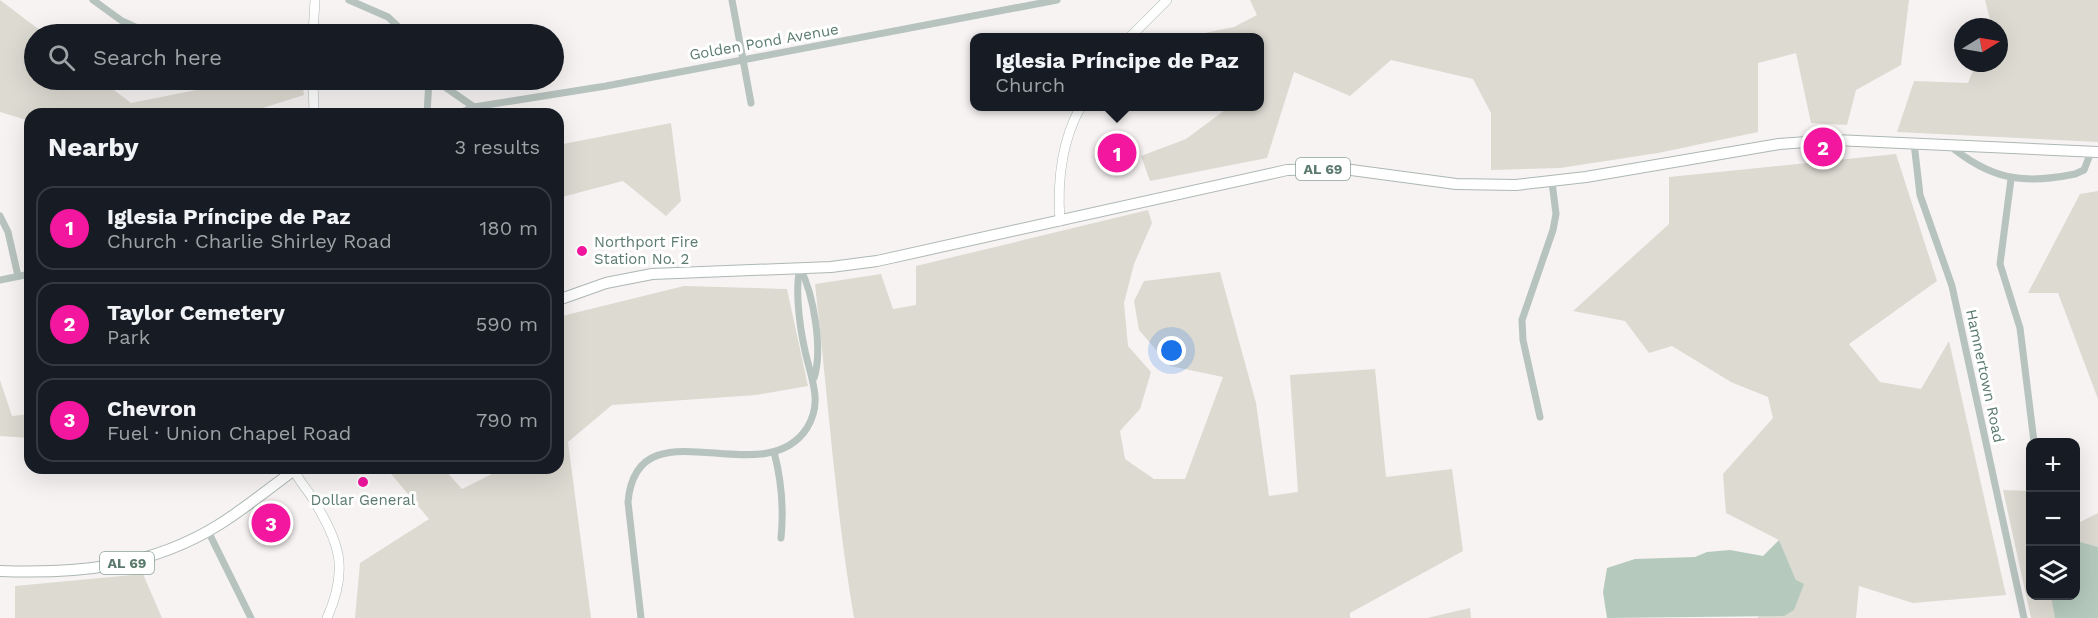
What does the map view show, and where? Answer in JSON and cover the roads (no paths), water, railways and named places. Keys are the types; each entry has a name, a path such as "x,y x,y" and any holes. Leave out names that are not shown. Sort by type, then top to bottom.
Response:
{"main road":[{"name":"AL 69","path":"564,298 606,283 652,274 801,268 877,261 1259,174 1287,170 1344,170 1485,186 1552,182 1779,144 1835,140 2095,152"},
{"name":"AL 69","path":"0,571 71,572 107,568 153,555 208,531 288,474"}],"street":[{"path":"93,0 129,24"},
{"path":"313,24 315,0"},
{"path":"350,0 380,12 394,24"},
{"path":"732,0 752,104"},
{"name":"Golden Pond Avenue","path":"474,107 550,97 1058,0"},
{"path":"1135,33 1167,0"},
{"path":"313,90 314,108"},
{"path":"427,108 428,90"},
{"path":"449,90 474,107"},
{"path":"1060,221 1059,184 1062,156 1079,111"},
{"name":"Hamnertown Road","path":"1914,143 1920,195 1952,286 2024,618"},
{"path":"1948,144 1972,162 2011,179 2074,174 2084,170 2095,152"},
{"path":"2011,179 2000,264 2020,328 2034,438"},
{"path":"1540,417 1523,340 1522,320 1554,230 1556,214 1552,182"},
{"path":"0,216 8,232 18,276"},
{"path":"801,268 797,285 807,362 814,378"},
{"path":"641,618 628,502 631,483 640,466 655,455 673,451 748,456 774,452 794,442 807,428 815,409 814,378 819,363 809,286 801,268"},
{"path":"0,280 24,275"},
{"path":"774,452 781,478 784,507 781,538"},
{"path":"298,474 332,532 338,549 341,573 327,618"},
{"path":"208,531 251,618"}],"place":[{"name":"Taylor Cemetery","path":"1823,147"},
{"name":"Iglesia Príncipe de Paz","path":"1117,153"},
{"name":"Northport Fire Station No. 2","path":"582,251"},
{"name":"Dollar General","path":"363,482"},
{"name":"Chevron","path":"271,523"}]}
